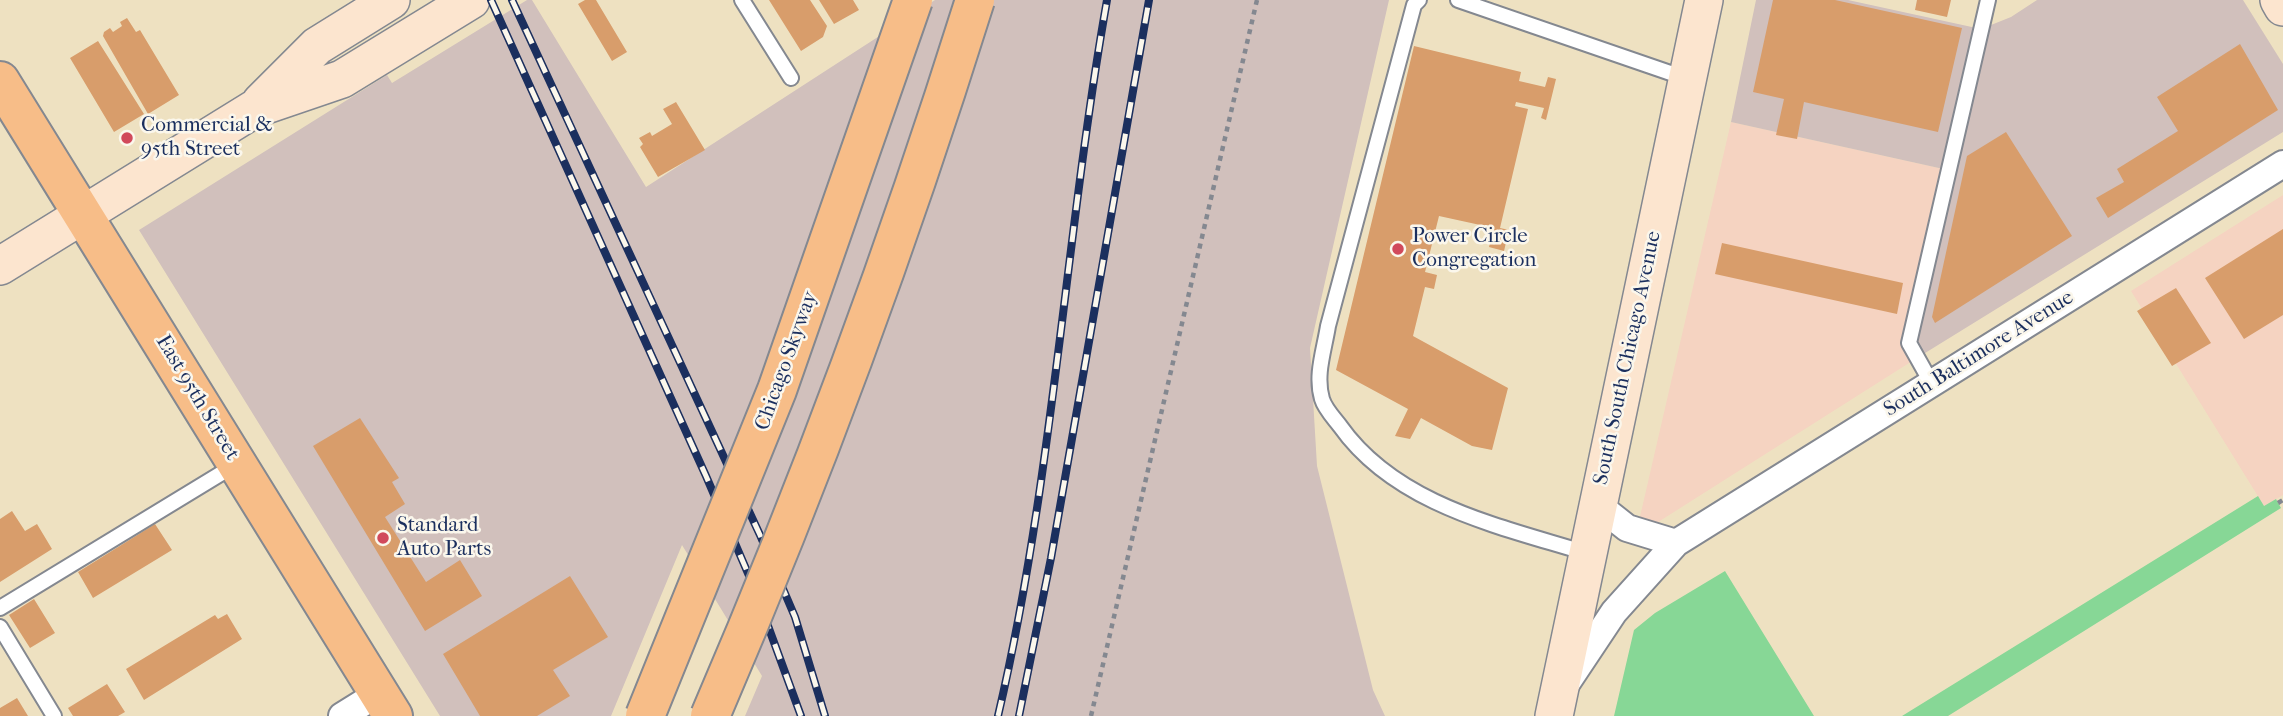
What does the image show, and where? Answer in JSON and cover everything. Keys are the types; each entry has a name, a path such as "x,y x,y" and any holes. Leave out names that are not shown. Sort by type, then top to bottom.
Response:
{"main road":[{"path":"254,109 317,46 391,0"},
{"path":"0,266 254,109 342,79 471,0"},
{"name":"Chicago Skyway","path":"645,716 777,390 913,0"},
{"path":"710,716 833,412 892,250 975,0"},
{"name":"South South Chicago Avenue","path":"1557,705 1685,78 1704,0"},
{"path":"2279,0 2283,7"},
{"name":"East 95th Street","path":"0,81 386,705"}],"street":[{"name":"South Baltimore Avenue","path":"1557,705 1614,612 1676,543 2283,164"},
{"path":"1598,505 1627,528 1676,543"},
{"path":"342,716 386,705"}],"lane":[{"path":"742,0 791,78"},
{"path":"1419,0 1414,5 1328,326 1318,377 1323,402 1350,440 1380,469 1411,488 1460,513 1588,553"},
{"path":"1458,0 1685,78"},
{"path":"1932,384 1909,343 1988,0"},
{"path":"0,608 237,464"},
{"path":"0,628 54,716"}],"path":[{"path":"1091,716 1257,0"}],"shaded area":[{"path":"527,0 532,0 646,187 935,0 1389,0 1310,348 1317,466 1373,690 1385,716 745,716 762,676 682,545 611,716 440,716 139,230 387,75 392,83"},
{"path":"1756,0 1848,0 1981,29 2011,17 2037,0 2243,0 2283,64 2283,132 1917,358 1909,343 1948,170 1731,122"},
{"path":"1731,122 1948,170 1917,358 1655,524 1639,521"},
{"path":"2283,195 2283,495 2264,506 2131,291"}],"green space":[{"path":"2258,496 2264,506 2276,499 2281,508 1948,716 1902,716"},
{"path":"1725,571 1814,716 1614,716 1634,630 1655,613"}],"building":[{"path":"585,0 596,0 627,52 612,61 578,4"},
{"path":"769,0 810,0 827,26 823,37 801,51"},
{"path":"819,0 853,0 859,10 834,24"},
{"path":"1773,0 1835,0 1962,28 1938,132 1804,102 1797,139 1776,135 1784,99 1753,92"},
{"path":"1917,0 1951,0 1947,17 1915,10"},
{"path":"127,18 136,32 140,30 179,95 148,114 103,36 110,28 113,32 122,26 120,22"},
{"path":"98,41 144,114 114,132 70,58"},
{"path":"2240,44 2278,110 2108,218 2096,198 2124,182 2117,169 2178,131 2157,97"},
{"name":"Power Circle Congregation","path":"1414,46 1521,72 1519,81 1545,87 1548,77 1556,79 1546,120 1541,118 1544,108 1516,102 1515,106 1528,109 1500,228 1509,230 1504,251 1489,247 1494,228 1439,216 1425,272 1437,275 1434,289 1425,287 1413,336 1508,388 1492,450 1472,446 1421,418 1410,439 1395,436 1408,409 1336,370"},
{"path":"676,102 705,150 658,177 640,147 643,144 639,138 650,132 652,136 672,124 663,109"},
{"path":"2006,132 2072,236 1935,323 1932,317 1967,156"},
{"path":"2283,229 2283,315 2244,339 2205,278"},
{"path":"1722,243 1903,283 1897,314 1715,274"},
{"path":"2176,288 2211,343 2172,366 2137,311"},
{"name":"Standard Auto Parts","path":"360,418 399,478 392,482 405,504 385,517 426,582 460,560 482,596 425,631 313,446"},
{"path":"12,511 25,531 37,524 52,549 0,582 0,519"},
{"path":"155,524 172,550 93,598 78,572"},
{"path":"570,576 608,637 553,670 570,696 537,716 480,716 443,654"},
{"path":"34,599 55,633 30,648 9,615"},
{"path":"227,614 242,639 144,700 126,669 215,615 218,619"},
{"path":"107,684 125,712 118,716 73,716 68,708"},
{"path":"17,698 28,716 0,716 0,708"}],"railway":[{"path":"491,0 706,476 753,585 801,716"},
{"path":"512,0 760,535 795,617 825,716"},
{"path":"998,716 1017,628 1046,449 1080,179 1107,0"},
{"path":"1019,716 1051,558 1149,0"}],"place":[{"name":"Commercial & 95th Street","path":"127,138"},
{"name":"Power Circle Congregation","path":"1398,249"},
{"name":"Standard Auto Parts","path":"383,538"}]}
